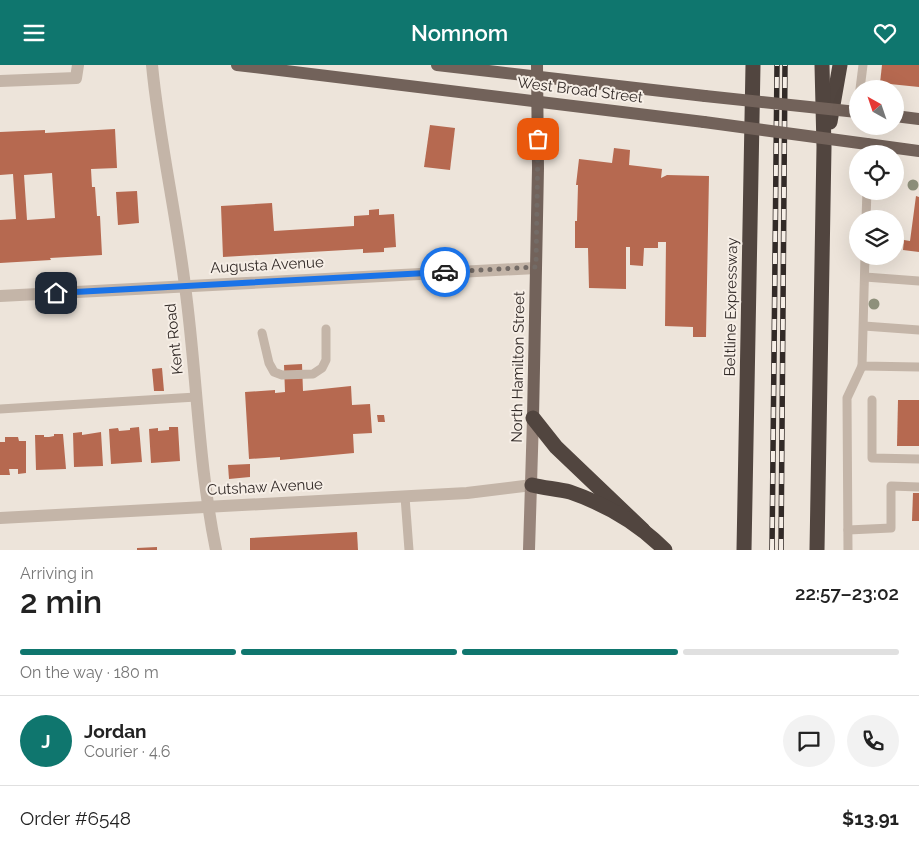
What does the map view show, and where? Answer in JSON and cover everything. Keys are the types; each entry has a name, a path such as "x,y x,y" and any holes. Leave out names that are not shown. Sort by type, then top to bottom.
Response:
{"highway":[{"name":"Beltline Expressway","path":"744,550 753,65"},
{"path":"817,550 824,147 822,65"},
{"path":"824,147 833,109 840,65"},
{"path":"533,418 556,447 665,550"},
{"path":"532,485 569,492 589,500 620,515 643,530"}],"main road":[{"name":"West Broad Street","path":"237,65 704,122 849,146"},
{"name":"West Broad Street","path":"437,65 537,71 705,96 849,110"},
{"name":"North Hamilton Street","path":"533,418 537,71"},
{"path":"904,117 919,119"},
{"name":"West Broad Street","path":"904,150 919,151"}],"street":[{"path":"0,81 76,78 78,65"},
{"name":"Kent Road","path":"152,65 158,120 185,286 207,506 216,550"},
{"name":"Augusta Avenue","path":"0,296 185,286 536,272"},
{"name":"North Hamilton Street","path":"529,550 533,418"},
{"name":"Cutshaw Avenue","path":"0,518 404,497 467,493 532,485"}],"lane":[{"path":"861,80 863,65"},
{"path":"848,550 847,398 862,366 865,265"},
{"path":"865,277 919,281"},
{"path":"864,326 919,330"},
{"path":"262,333 269,363 274,372 282,375 313,373 322,368 326,360 326,329"},
{"path":"862,366 919,367"},
{"path":"0,409 196,397"},
{"path":"872,400 872,457 919,459"},
{"path":"848,530 891,528 891,487 919,487"},
{"path":"404,497 409,550"}],"building":[{"path":"882,65 919,65 919,87 904,85 904,80 880,80"},
{"path":"430,125 455,128 450,170 424,167"},
{"path":"115,129 117,168 91,169 92,187 95,187 97,216 100,216 102,255 0,263 0,220 16,219 13,174 0,175 0,132 45,130 45,133","holes":["52,173 55,218 27,220 24,175"]},
{"path":"614,148 630,150 629,165 662,169 661,178 667,175 709,176 706,337 693,337 693,327 665,326 666,242 658,242 658,248 644,248 643,266 630,265 630,247 626,247 626,289 589,288 588,248 575,248 578,185 576,185 579,159 612,163"},
{"path":"137,191 139,223 118,225 116,192"},
{"path":"916,196 919,197 919,252 904,250 904,240 910,241"},
{"path":"272,203 274,231 354,226 354,216 369,215 369,210 379,209 379,215 394,214 396,247 384,248 384,252 363,253 363,249 223,257 221,206"},
{"path":"302,364 303,391 351,386 352,405 370,404 372,433 353,434 354,453 280,460 280,457 249,459 245,392 275,390 275,393 285,392 284,365"},
{"path":"162,368 164,391 154,391 152,369"},
{"path":"898,400 919,400 919,446 897,446"},
{"path":"377,415 384,415 385,422 378,422"},
{"path":"139,427 142,462 111,464 109,429 118,428 119,431"},
{"path":"169,427 178,427 180,461 151,463 149,429 158,428 158,431 169,430"},
{"path":"82,432 82,435 101,432 103,466 74,467 73,433"},
{"path":"54,434 63,434 66,469 36,470 35,435 49,437 54,436"},
{"path":"5,437 18,437 19,441 26,441 26,473 18,474 18,469 9,469 10,475 0,475 0,442 5,442"},
{"path":"250,464 250,477 229,479 228,465"},
{"path":"913,493 919,493 919,521 912,521"},
{"path":"357,532 358,550 250,550 250,538"},
{"path":"157,547 157,550 137,550 137,548"}],"railway":[{"path":"772,550 777,65"},
{"path":"781,550 785,65"}],"way so far":[{"path":"445,272 536,267 538,139"}],"route":[{"path":"56,293 445,272"}]}
